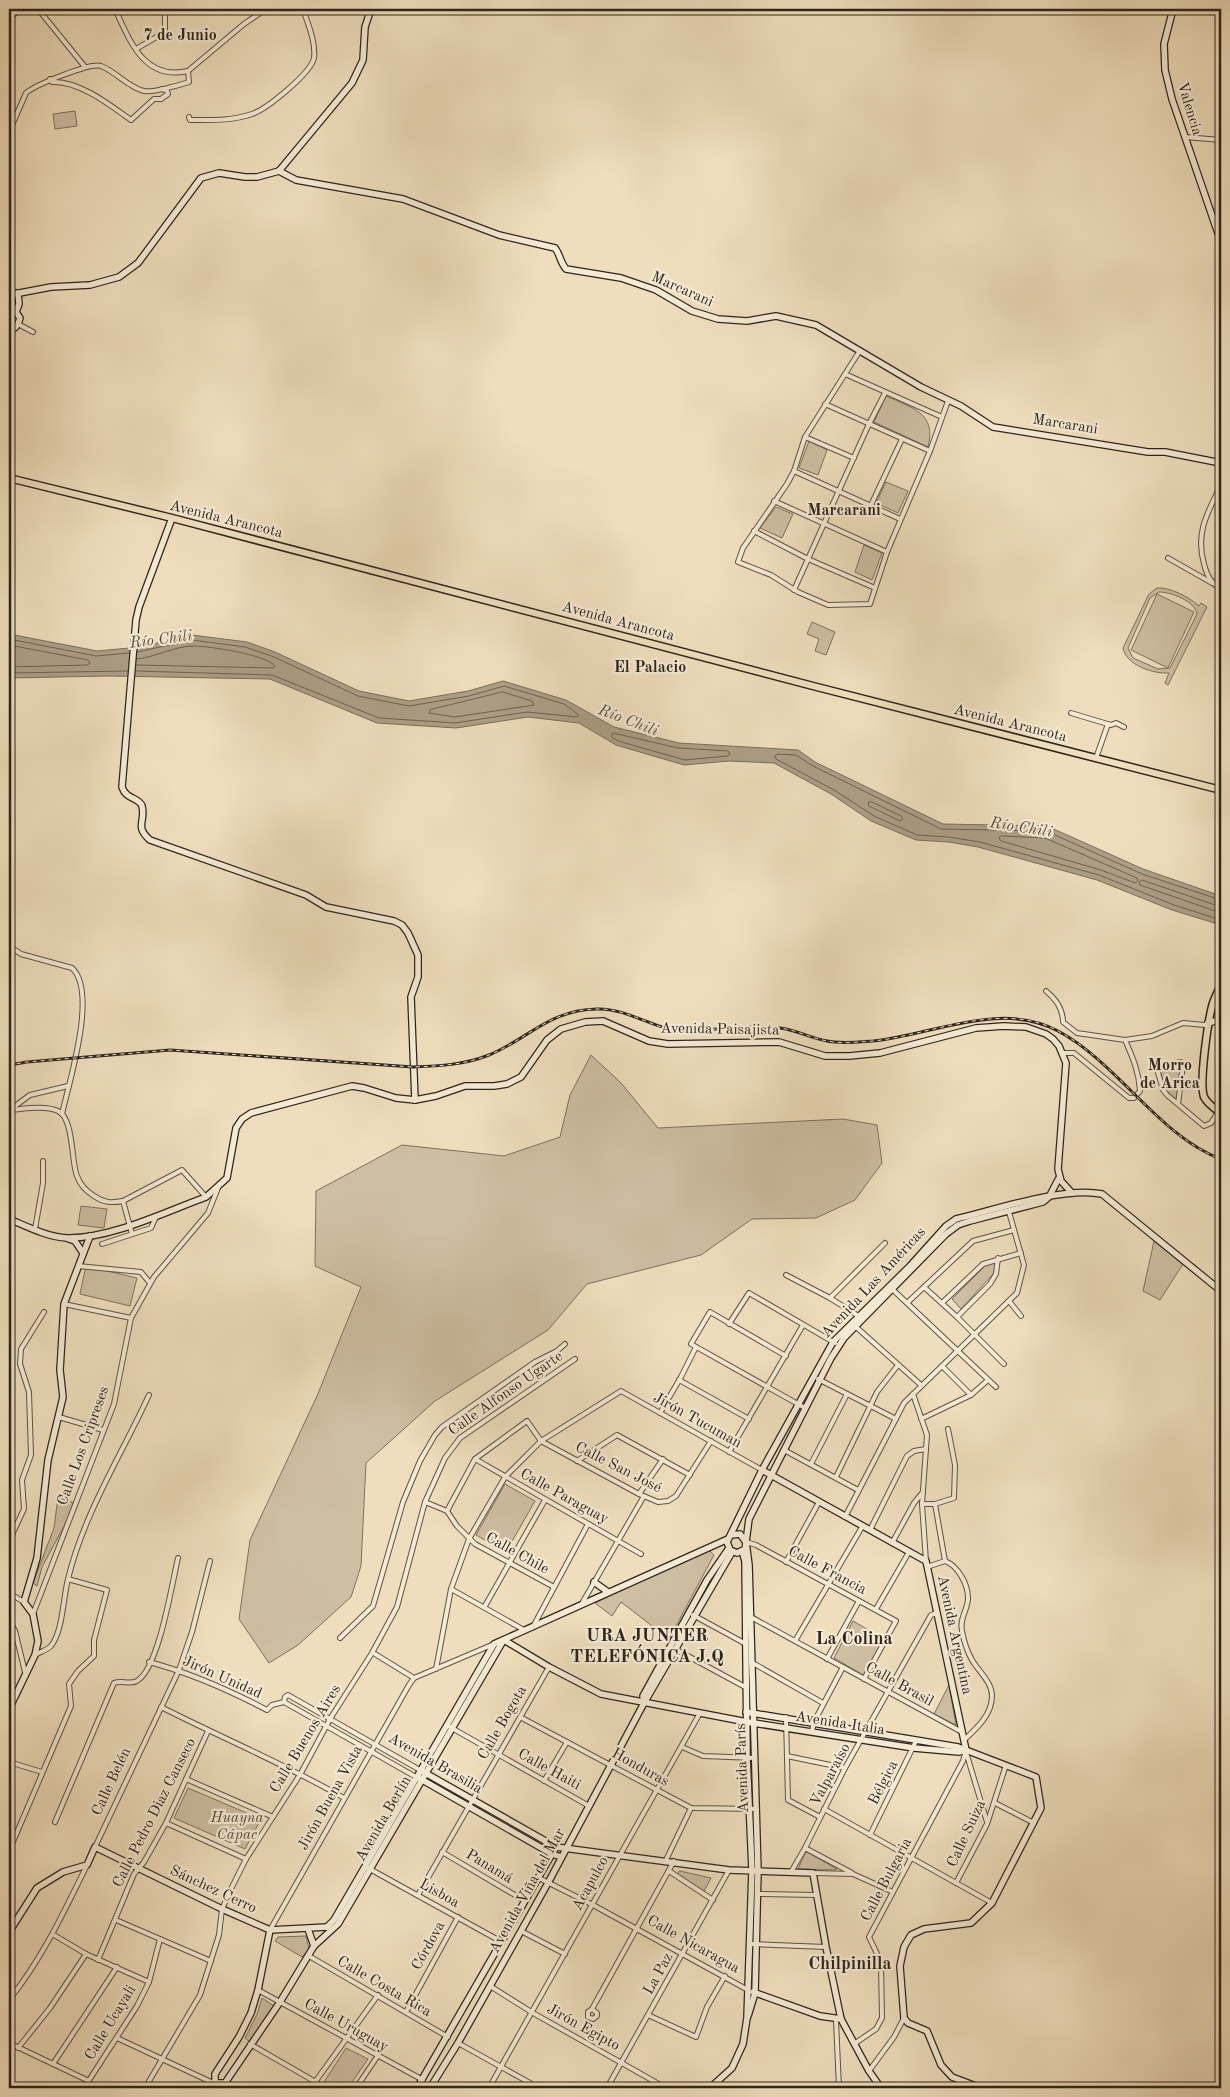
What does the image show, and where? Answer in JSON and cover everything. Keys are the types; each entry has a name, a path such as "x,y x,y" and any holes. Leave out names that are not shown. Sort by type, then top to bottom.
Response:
{"main road":[{"name":"Avenida Arancota","path":"9,478 172,518 1221,790"},
{"path":"1220,1112 1204,1096 1203,1076 1208,1023 1213,1001 1221,985"}],"street":[{"path":"9,18 21,9"},
{"path":"38,9 85,67"},
{"path":"124,9 116,11 140,57 159,70 180,73 188,71 244,24 266,9"},
{"path":"136,49 165,32 165,9"},
{"path":"189,117 190,120 228,120 252,114 301,76 314,60 311,34 303,9"},
{"path":"9,295 51,287 90,285 119,277 131,269 143,256 201,178 219,173 257,177 279,171 352,83 363,60 365,27 371,9"},
{"name":"Valencia","path":"1173,9 1164,44 1164,70 1221,242"},
{"path":"9,132 26,93 50,79 85,67 101,66 144,91 162,89 189,82 188,71"},
{"path":"50,79 52,82 72,83 108,103 131,120 154,99 161,99 168,94 167,91 162,89"},
{"path":"1185,138 1221,140"},
{"name":"Marcarani","path":"279,171 296,180 403,199 499,234 554,248 558,251 560,262 566,270 621,278 656,290 692,311 718,320 747,321 776,316 816,325 921,387 961,406 992,427 1148,452 1165,452 1221,463"},
{"path":"9,330 15,328 20,318 16,312 19,304 18,293"},
{"path":"18,324 33,332"},
{"path":"859,352 806,437 788,484 774,501 743,548 738,562 770,574 794,590 828,605 870,604 886,552 930,451 948,401"},
{"path":"844,374 942,417"},
{"path":"794,590 838,491 885,393"},
{"path":"825,404 930,451"},
{"path":"806,437 854,458"},
{"path":"871,505 902,439"},
{"path":"794,471 900,519"},
{"path":"1212,583 1201,554 1200,537 1205,520 1221,487"},
{"path":"774,501 886,552"},
{"path":"172,518 139,607 133,642 122,787 126,795 140,802 142,808 140,826 143,834 150,840 306,895 326,907 394,921 402,925 408,933 418,955 418,977 412,997 415,1100"},
{"path":"754,531 875,588"},
{"path":"1168,558 1221,589"},
{"path":"1071,713 1108,724 1116,722 1124,727"},
{"path":"1096,758 1108,724"},
{"path":"9,946 21,954 72,968 78,973 82,983 82,1016 76,1057 62,1114"},
{"path":"1046,991 1052,996 1063,1012 1063,1022 1077,1034 1125,1040 1152,1036 1183,1023 1204,1025 1215,1020 1221,1023"},
{"name":"Avenida Paisajista","path":"9,1218 35,1230 65,1238 90,1236 129,1225 206,1197 218,1188 227,1178 236,1128 242,1119 251,1113 352,1086 396,1098 415,1100 436,1096 465,1086 507,1084 521,1076 547,1040 561,1029 585,1022 603,1021 649,1041 668,1044 779,1042 825,1056 880,1053 976,1028 1026,1027 1046,1034 1059,1046 1063,1053"},
{"path":"1049,1197 1060,1178 1059,1141 1066,1072 1063,1053 1074,1053 1129,1098 1134,1098 1140,1091 1140,1080 1125,1040"},
{"path":"1178,1104 1183,1065 1181,1062 1158,1066 1157,1069 1163,1090 1178,1104 1204,1126 1211,1123 1220,1112"},
{"path":"10,1110 30,1095 68,1086"},
{"path":"10,1110 46,1108 62,1114 72,1138 76,1175 82,1186 100,1200 112,1203 123,1201 182,1170 206,1197"},
{"path":"35,1230 43,1183 42,1161"},
{"path":"1060,1178 1072,1193"},
{"name":"Calle Los Cripreses","path":"33,1614 114,1404 131,1318 150,1283 208,1213 218,1188"},
{"name":"Avenida Las Américas","path":"891,1287 946,1226 956,1219 1049,1197 1090,1192 1102,1194 1221,1290"},
{"name":"Avenida Las Américas","path":"730,1544 762,1470 799,1404 817,1378 836,1344 860,1317 946,1234 958,1225 1043,1202 1049,1197"},
{"path":"123,1201 132,1234"},
{"path":"844,1517 904,1403 1017,1293 1024,1265 1008,1212"},
{"path":"102,1244 151,1228 157,1215"},
{"path":"907,1303 973,1241 1014,1230"},
{"path":"24,1602 37,1558 48,1460 63,1397 60,1370 64,1304 90,1236"},
{"path":"65,1238 76,1241 83,1253"},
{"path":"830,1298 885,1243"},
{"path":"942,1303 983,1264 998,1258 1021,1253"},
{"path":"957,1317 990,1284 996,1274 998,1258"},
{"path":"78,1266 142,1272 150,1283"},
{"path":"786,1275 830,1298 860,1317"},
{"path":"891,1287 996,1387"},
{"path":"924,1287 1004,1364"},
{"path":"730,1324 749,1294 836,1344"},
{"path":"1009,1301 1021,1316"},
{"path":"64,1304 131,1318"},
{"path":"9,1541 24,1509 22,1480 31,1455 29,1392 20,1364 21,1349 44,1312"},
{"path":"786,1356 710,1312 691,1344 805,1408"},
{"name":"Avenida Las Américas","path":"836,1344 855,1326 860,1317"},
{"path":"729,1452 804,1326"},
{"path":"855,1326 921,1385"},
{"path":"340,1638 373,1606 403,1502 420,1461 435,1435 442,1427 535,1362 565,1344"},
{"path":"660,1413 696,1347"},
{"name":"Calle Alfonso Ugarte","path":"397,1607 425,1502 445,1458 460,1438 575,1359"},
{"path":"836,1478 869,1406 877,1392 898,1365"},
{"path":"942,1366 970,1395"},
{"path":"817,1378 896,1419"},
{"name":"Avenida Las Américas","path":"746,1542 749,1519 805,1408 817,1378"},
{"path":"679,1380 749,1419"},
{"path":"921,1419 970,1395 988,1380"},
{"name":"Jirón Tucuman","path":"541,1441 621,1391 762,1470"},
{"path":"811,1464 847,1394"},
{"path":"913,1394 927,1435 922,1504 926,1564 945,1561"},
{"path":"34,1654 51,1646 58,1630 68,1579 101,1489 149,1395"},
{"path":"59,1417 103,1430"},
{"name":"Calle San José","path":"475,1459 527,1421 541,1441 642,1495 658,1502 668,1502 676,1496 711,1442"},
{"path":"922,1504 936,1504 954,1498 955,1465 948,1429"},
{"path":"577,1460 617,1435 690,1475"},
{"path":"436,1669 451,1589 469,1539 505,1478 541,1441"},
{"path":"870,1530 907,1456 914,1451 926,1449"},
{"path":"784,1450 858,1490"},
{"path":"447,1511 475,1459"},
{"name":"Calle Paraguay","path":"475,1459 505,1478 641,1554"},
{"path":"581,1605 619,1541 663,1459"},
{"name":"Avenida Argentina","path":"762,1470 909,1552 926,1564 966,1750"},
{"path":"892,1543 914,1503 923,1492"},
{"path":"485,1606 544,1500"},
{"name":"Calle Chile","path":"425,1502 447,1511 475,1544 554,1587"},
{"path":"786,1562 819,1502"},
{"path":"936,1504 945,1561 957,1570 966,1587 968,1598 960,1623 966,1649 992,1688 992,1698 988,1713 964,1740"},
{"path":"534,1626 588,1524"},
{"path":"795,1642 862,1527"},
{"path":"375,1654 414,1678 504,1640 711,1547 730,1544 740,1534 746,1542 742,1551 730,1544"},
{"name":"Calle Francia","path":"746,1542 756,1545 896,1621 864,1679"},
{"name":"Avenida París","path":"746,1542 749,1565 746,1688 750,1712"},
{"name":"Avenida Viña del Mar","path":"432,2088 548,1883 644,1703 643,1696 673,1648 730,1544"},
{"name":"Avenida París","path":"742,1551 745,1561 751,1662 750,1722 747,1757 757,1894 747,2018"},
{"path":"876,1609 909,1552"},
{"path":"54,1822 114,1683 120,1681 136,1682 150,1662 161,1638 178,1558"},
{"name":"Calle Belén","path":"9,2000 21,1986 54,1935 179,1670 192,1632 210,1561"},
{"path":"9,1850 71,1706 69,1684 74,1675 94,1656 94,1640 107,1590 68,1579"},
{"path":"594,1582 608,1592"},
{"path":"451,1589 485,1606 524,1630"},
{"path":"9,1593 24,1602 33,1614 38,1641 9,1709"},
{"path":"827,1659 859,1601"},
{"name":"Calle Buenos Aires","path":"145,2088 195,2005 211,1961 222,1909 246,1859 372,1653 397,1607"},
{"name":"Valparaíso","path":"791,1872 931,1615 937,1613"},
{"path":"692,1614 746,1644"},
{"name":"Calle Brasil","path":"748,1616 888,1694 962,1732"},
{"path":"9,1620 15,1632 25,1672"},
{"name":"Avenida Italia","path":"504,1640 549,1667 601,1694 750,1722 914,1748 959,1752 966,1750"},
{"name":"Avenida Berlín","path":"449,1726 504,1640"},
{"name":"Avenida Berlín","path":"314,1946 329,1930 338,1924 368,1867 494,1644"},
{"path":"673,1648 746,1688"},
{"name":"Jirón Unidad","path":"150,1662 179,1670 237,1694 267,1710 272,1705 284,1702"},
{"path":"751,1662 823,1703"},
{"name":"Calle Bogota","path":"418,1895 549,1667"},
{"path":"812,1731 814,1722 842,1667"},
{"name":"Jirón Buena Vista","path":"270,1930 414,1678"},
{"name":"Avenida Brasilia","path":"561,1856 552,1854 284,1702 284,1697 288,1695 556,1847 666,1860 730,1870 853,1874 893,1892"},
{"path":"161,1707 208,1731 300,1773 344,1798"},
{"name":"Avenida Italia","path":"750,1712 958,1747 966,1750"},
{"name":"Acapulco","path":"489,2088 533,2013 700,1713"},
{"name":"Honduras","path":"520,1717 612,1764 690,1808 757,1809"},
{"path":"786,1717 788,1800 820,1817"},
{"name":"Avenida París","path":"747,2018 755,1993 753,1944 757,1809 755,1758 750,1722"},
{"name":"Calle Haiti","path":"449,1726 589,1806"},
{"name":"Calle Pedro Diaz Canseco","path":"98,1960 134,1874 166,1823 208,1731"},
{"name":"Bélgica","path":"870,1835 916,1741"},
{"path":"544,1781 567,1742"},
{"path":"682,1747 702,1756 755,1758"},
{"path":"869,2071 890,2043 904,2018 900,1966 904,1947 911,1936 924,1929 971,1923 992,1903 1042,1808 1036,1777 966,1750"},
{"path":"966,1750 987,1824"},
{"name":"Calle Bulgaria","path":"854,2044 876,2029 882,2018 881,1962 869,1937 963,1761 966,1750"},
{"path":"787,1756 846,1768"},
{"path":"9,1762 42,1772"},
{"name":"Calle Suiza","path":"956,1883 987,1824 1006,1765"},
{"path":"186,1779 272,1817"},
{"path":"995,1803 1034,1823"},
{"path":"666,1860 690,1808"},
{"path":"824,1809 992,1903"},
{"path":"166,1823 246,1859"},
{"name":"Sánchez Cerro","path":"96,1847 222,1909 270,1930 329,1930"},
{"name":"Avenida Viña del Mar","path":"417,2088 556,1847"},
{"path":"805,1848 853,1874"},
{"name":"Panamá","path":"442,1852 525,1901"},
{"path":"592,2009 674,1862"},
{"path":"9,1932 37,1888 64,1872 86,1865"},
{"name":"Lisboa","path":"368,1867 502,1942"},
{"name":"La Paz","path":"607,2088 730,1870"},
{"path":"669,1872 713,1900"},
{"path":"813,1873 839,2020 839,2088"},
{"name":"Calle Nicaragua","path":"538,1878 593,1905 748,1990 839,2020"},
{"path":"757,1894 816,1895"},
{"name":"Córdova","path":"406,2012 458,1918"},
{"path":"116,1920 211,1961"},
{"path":"214,2086 225,2082 309,1956 314,1946 308,1929"},
{"path":"214,2086 215,2074 251,2014 258,1990 270,1930"},
{"path":"521,1931 565,1954"},
{"path":"54,1935 98,1960 149,1982"},
{"name":"Calle Ucayali","path":"84,2088 137,2006 149,1982 160,1939"},
{"path":"753,1944 826,1947"},
{"path":"18,2048 50,2008 86,1954"},
{"name":"Calle Costa Rica","path":"309,1956 448,2037"},
{"path":"53,2064 117,1967"},
{"path":"648,2015 696,2037 707,2007 725,1976"},
{"name":"Jirón Egipto","path":"490,1986 533,2013 666,2088"},
{"name":"Calle Uruguay","path":"258,1990 423,2080"},
{"path":"315,2082 378,1995"},
{"path":"710,2088 732,2068 743,2044 747,2018"},
{"path":"904,2018 908,2023 927,2031 941,2065 952,2077 977,2088"},
{"path":"839,2020 881,2088"},
{"path":"117,2038 214,2086 224,2088"},
{"path":"458,2043 539,2088"},
{"path":"9,2044 89,2081"},
{"path":"250,2044 326,2088"},
{"path":"356,2088 377,2056"}],"green space":[{"path":"75,111 77,126 55,129 53,114"},
{"path":"886,396 913,408 926,419 930,436 928,447 874,422"},
{"path":"809,441 827,450 818,475 799,468"},
{"path":"886,482 908,491 898,513 876,503"},
{"path":"776,507 793,514 782,538 760,528"},
{"path":"864,545 882,553 872,580 855,572"},
{"path":"1157,588 1168,589 1185,596 1199,606 1201,603 1207,607 1168,685 1165,683 1169,673 1155,672 1135,664 1125,654 1123,648 1149,594","holes":["1159,592 1164,592 1187,601 1192,605 1197,614 1170,668 1158,669 1133,658 1128,648 1150,598"]},
{"path":"1157,594 1194,612 1168,668 1131,650"},
{"path":"812,622 835,632 826,655 815,651 819,639 807,634"},
{"path":"591,1055 621,1083 658,1128 843,1119 877,1125 882,1163 855,1200 816,1218 752,1219 701,1255 587,1284 548,1330 435,1401 366,1463 361,1566 351,1597 298,1645 269,1663 239,1619 250,1540 317,1396 361,1287 315,1266 316,1191 402,1145 504,1156 560,1137 570,1095"},
{"path":"1175,1064 1180,1068 1177,1099 1174,1099 1168,1092 1161,1076 1162,1067"},
{"path":"81,1206 107,1209 104,1228 78,1225"},
{"path":"1154,1241 1183,1264 1160,1300 1143,1291"},
{"path":"997,1261 994,1273 961,1309 952,1299 986,1265"},
{"path":"86,1266 137,1278 130,1306 80,1294"},
{"path":"505,1484 535,1501 506,1552 476,1535"},
{"path":"58,1497 76,1504 42,1567 37,1586 33,1583 54,1528"},
{"path":"708,1549 714,1555 669,1639 621,1602 612,1616 595,1603"},
{"path":"853,1621 884,1639 865,1676 834,1658"},
{"path":"949,1685 956,1725 934,1714"},
{"name":"Huayna Cápac","path":"188,1788 261,1819 245,1849 174,1818"},
{"path":"807,1852 837,1869 798,1869"},
{"path":"679,1871 711,1878 704,1891 676,1877"},
{"path":"306,1936 309,1949 302,1957 275,1941 278,1937"},
{"path":"262,1998 274,2006 251,2043 245,2038 257,2014"},
{"path":"346,2048 368,2059 348,2088 335,2088 324,2082"}],"water":[{"name":"Río Chili","path":"9,634 97,651 140,647 192,635 247,642 275,652 359,691 409,701 468,691 503,681 566,700 614,727 679,743 798,750 815,762 943,824 1047,826 1143,869 1221,896 1221,925 1172,910 1097,880 978,847 949,842 916,840 871,821 831,794 774,763 729,761 684,765 616,745 579,723 528,717 456,728 377,723 270,679 109,676 9,678"}],"railway":[{"path":"9,1065 170,1050 413,1067 442,1065 461,1063 489,1055 565,1014 597,1009 629,1015 660,1027 681,1032 768,1027 786,1029 827,1041 844,1043 896,1038 966,1022 1013,1019 1036,1022 1058,1031 1079,1044 1100,1061 1178,1134 1199,1148 1221,1159"}],"district":[{"name":"7 de Junio","path":"180,36"},
{"name":"Marcarani","path":"844,511"},
{"name":"El Palacio","path":"650,668"},
{"name":"Morro de Arica","path":"1170,1075"},
{"name":"La Colina","path":"854,1639"},
{"name":"URA JUNTER TELEFÓNICA J.Q","path":"647,1646"},
{"name":"Chilpinilla","path":"850,1964"}]}
